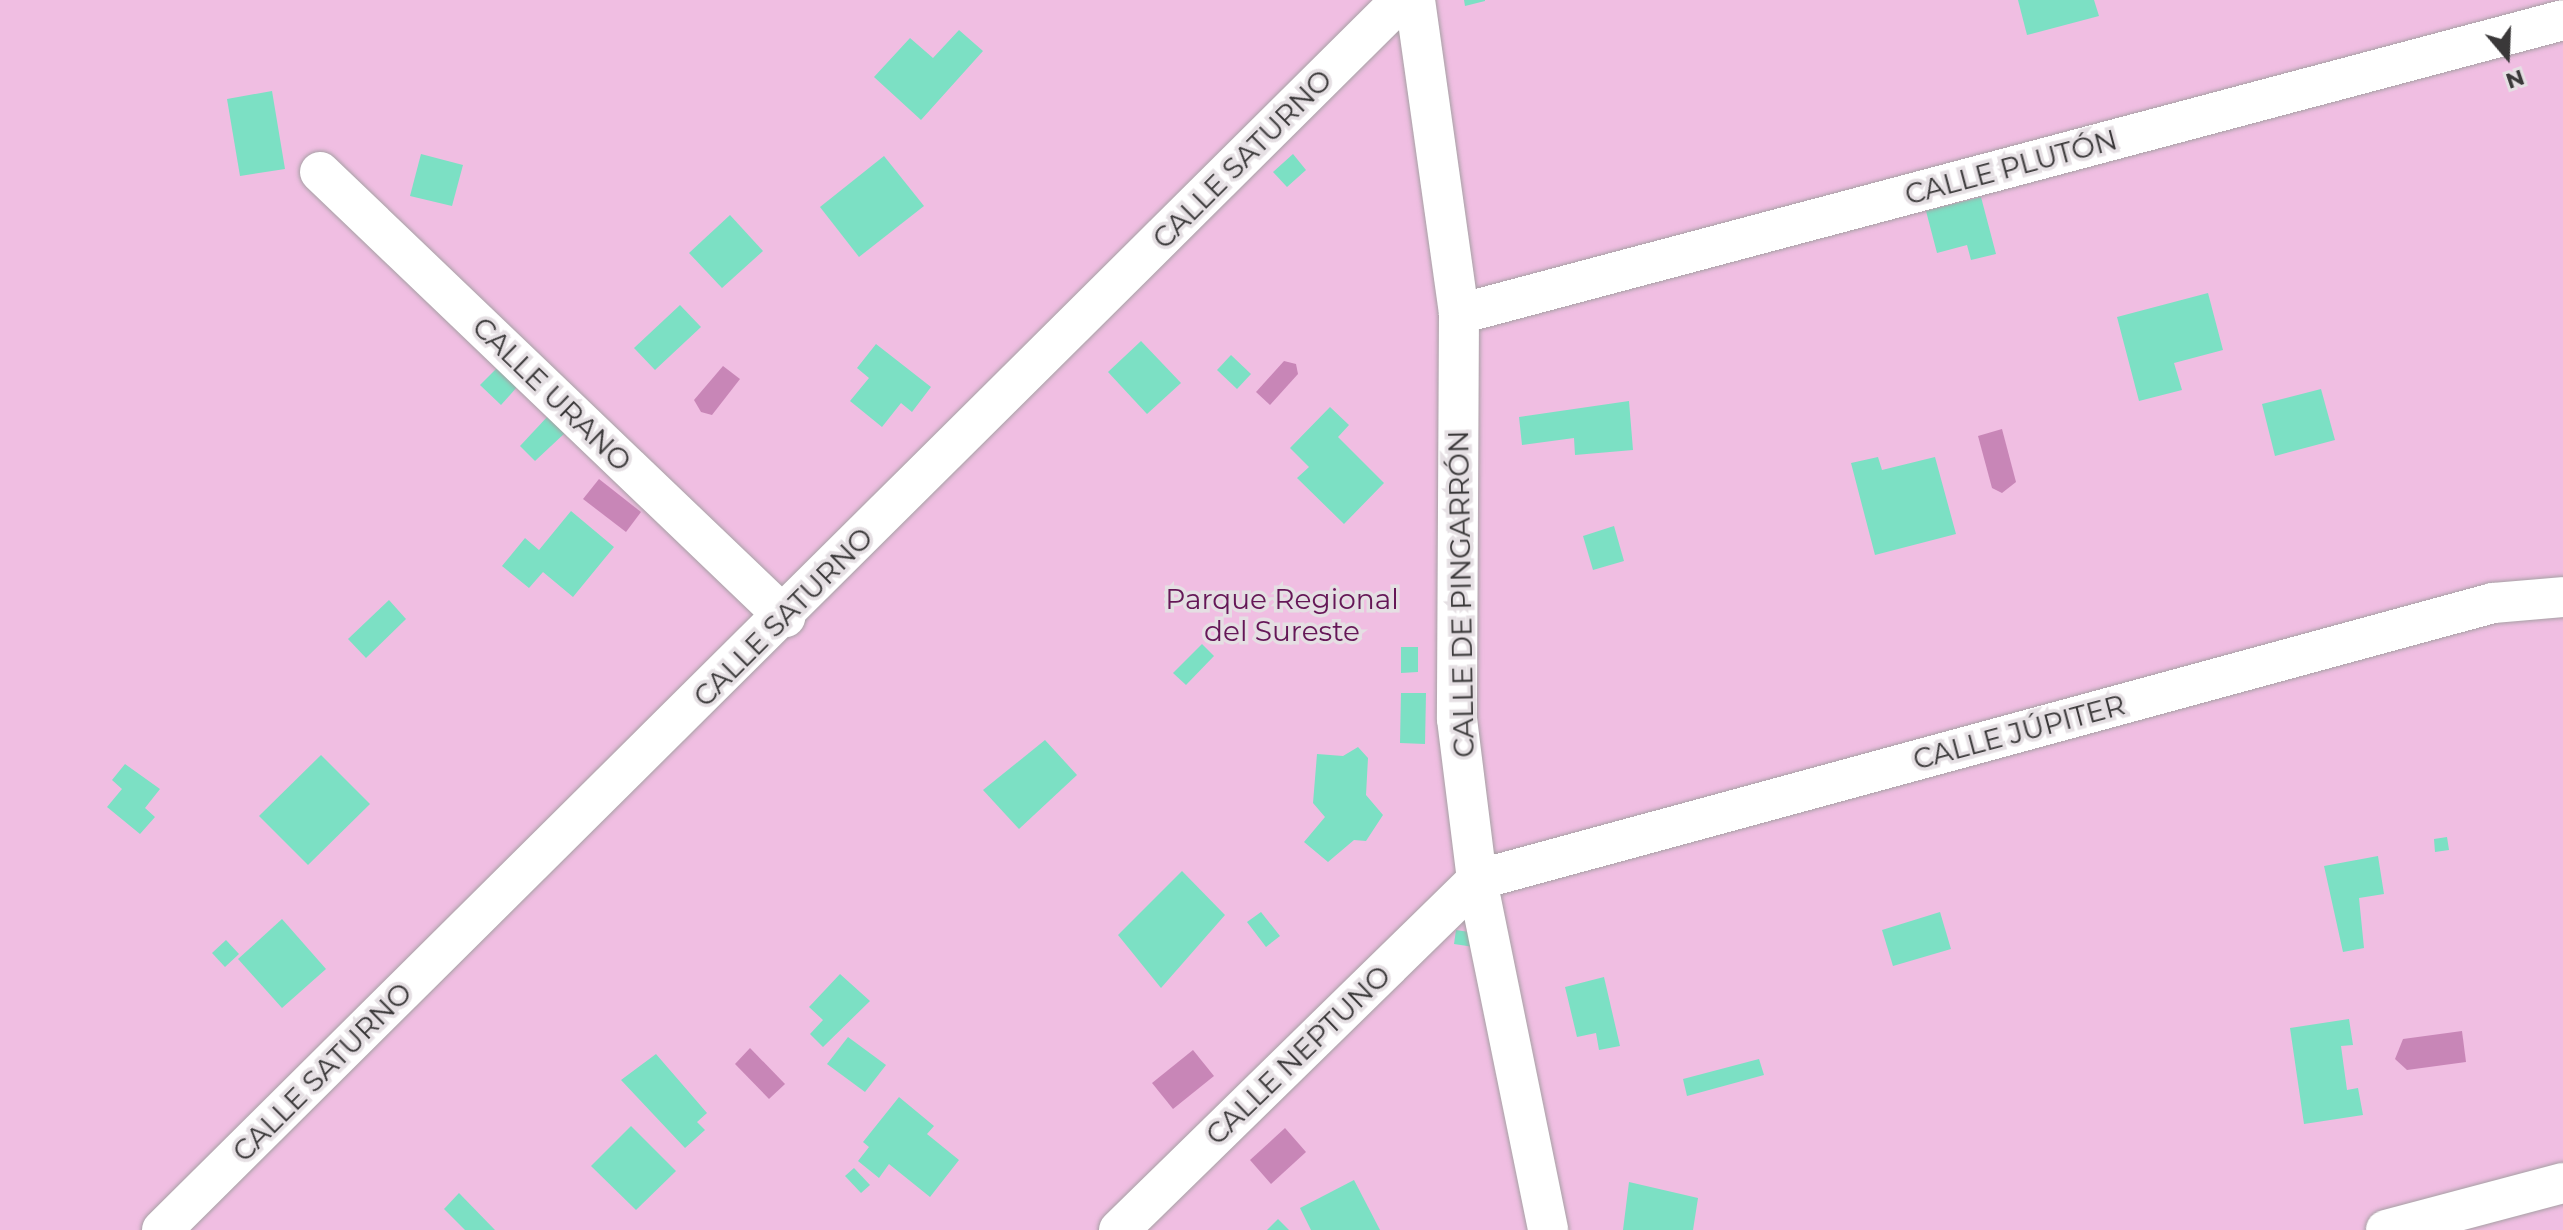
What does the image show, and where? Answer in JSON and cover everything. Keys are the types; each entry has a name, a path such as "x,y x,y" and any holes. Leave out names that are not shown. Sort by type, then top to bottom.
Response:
{"street":[{"name":"CALLE SATURNO","path":"162,1230 785,617 1401,0"},
{"name":"CALLE DE PINGARRÓN","path":"1415,0 1459,314 1457,719 1477,880 1548,1230"},
{"name":"CALLE PLUTÓN","path":"1459,314 2563,20"},
{"name":"CALLE URANO","path":"320,172 785,617"},
{"name":"CALLE JÚPITER","path":"1477,880 2493,603 2563,597"},
{"name":"CALLE NEPTUNO","path":"1119,1230 1477,880"},
{"path":"2386,1230 2563,1183"}],"green space":[{"name":"Parque Regional del Sureste","path":"0,0 2563,0 2563,1230 0,1230"}],"shaded area":[{"path":"1284,361 1296,364 1298,374 1270,405 1256,392"},
{"path":"723,366 740,379 712,415 701,412 694,400"},
{"path":"2002,429 2016,482 2002,493 1992,488 1978,436"},
{"path":"599,479 641,512 626,532 583,499"},
{"path":"2462,1031 2466,1062 2407,1070 2395,1059 2403,1039"},
{"path":"750,1048 785,1084 769,1099 735,1064"},
{"path":"1193,1050 1214,1076 1173,1109 1152,1083"},
{"path":"1285,1128 1306,1152 1271,1184 1250,1160"}],"building":[{"path":"1464,0 1485,0 1485,1 1465,6"},
{"path":"2018,0 2094,0 2099,16 2027,35"},
{"path":"959,30 983,51 921,120 874,77 910,38 933,58"},
{"path":"272,91 285,169 240,176 227,99"},
{"path":"421,154 463,165 452,206 410,196"},
{"path":"1293,154 1306,170 1287,187 1273,172"},
{"path":"884,156 924,206 859,257 820,207"},
{"path":"1981,197 1996,254 1971,260 1967,245 1937,253 1926,211"},
{"path":"730,215 763,251 722,288 689,253"},
{"path":"2208,293 2223,350 2174,363 2182,390 2139,401 2117,317"},
{"path":"680,305 701,327 655,370 634,348"},
{"path":"1141,341 1181,383 1147,414 1108,372"},
{"path":"876,344 931,387 912,412 901,403 882,427 850,401 869,378 857,368"},
{"path":"1231,355 1251,374 1237,389 1217,370"},
{"path":"497,368 517,387 501,405 480,385"},
{"path":"2321,389 2335,440 2275,456 2262,404"},
{"path":"1629,401 1633,450 1575,455 1574,438 1522,445 1519,417"},
{"path":"1330,407 1349,425 1338,437 1384,483 1344,524 1297,478 1309,467 1290,448"},
{"path":"548,416 566,432 535,461 520,446"},
{"path":"1878,457 1882,470 1935,457 1956,534 1875,555 1851,463"},
{"path":"571,511 614,547 573,597 543,572 529,588 502,566 525,538 539,550"},
{"path":"1614,526 1624,561 1593,570 1583,536"},
{"path":"389,600 406,619 366,658 348,639"},
{"path":"1202,644 1214,656 1186,685 1173,673"},
{"path":"1401,647 1418,647 1418,672 1401,673"},
{"path":"1401,693 1426,693 1425,744 1400,743"},
{"path":"1045,740 1077,775 1019,829 983,790"},
{"path":"1358,747 1368,758 1366,795 1383,815 1366,841 1354,840 1328,862 1304,842 1325,817 1313,803 1317,754 1343,756"},
{"path":"321,755 370,804 308,865 259,816"},
{"path":"125,764 160,789 145,808 155,817 140,834 107,807 122,789 112,780"},
{"path":"2447,837 2449,850 2435,852 2434,839"},
{"path":"2378,856 2384,894 2359,898 2364,948 2343,952 2324,866"},
{"path":"1182,871 1225,915 1161,988 1118,935"},
{"path":"1261,912 1280,936 1266,947 1247,922"},
{"path":"1940,912 1951,949 1893,966 1882,930"},
{"path":"282,919 326,969 282,1008 238,959"},
{"path":"1456,930 1476,933 1474,947 1454,944"},
{"path":"226,940 239,954 225,967 212,953"},
{"path":"840,974 870,1001 823,1047 810,1034 823,1020 809,1007"},
{"path":"1604,977 1620,1046 1599,1050 1596,1033 1577,1037 1565,987"},
{"path":"2349,1019 2353,1045 2341,1046 2347,1090 2358,1088 2363,1115 2304,1124 2290,1028"},
{"path":"848,1037 886,1065 865,1092 827,1064"},
{"path":"656,1054 707,1113 697,1122 705,1130 685,1148 621,1080"},
{"path":"1759,1059 1764,1075 1687,1096 1683,1079"},
{"path":"899,1097 934,1126 927,1134 959,1160 930,1197 889,1164 879,1178 858,1161 869,1147 863,1142"},
{"path":"631,1126 676,1171 636,1210 591,1166"},
{"path":"854,1168 870,1185 861,1193 845,1176"},
{"path":"1354,1180 1380,1230 1311,1230 1300,1208"},
{"path":"1629,1182 1698,1198 1693,1230 1623,1230"},
{"path":"459,1193 495,1230 465,1230 444,1209"},
{"path":"1278,1219 1289,1230 1267,1230"}]}
